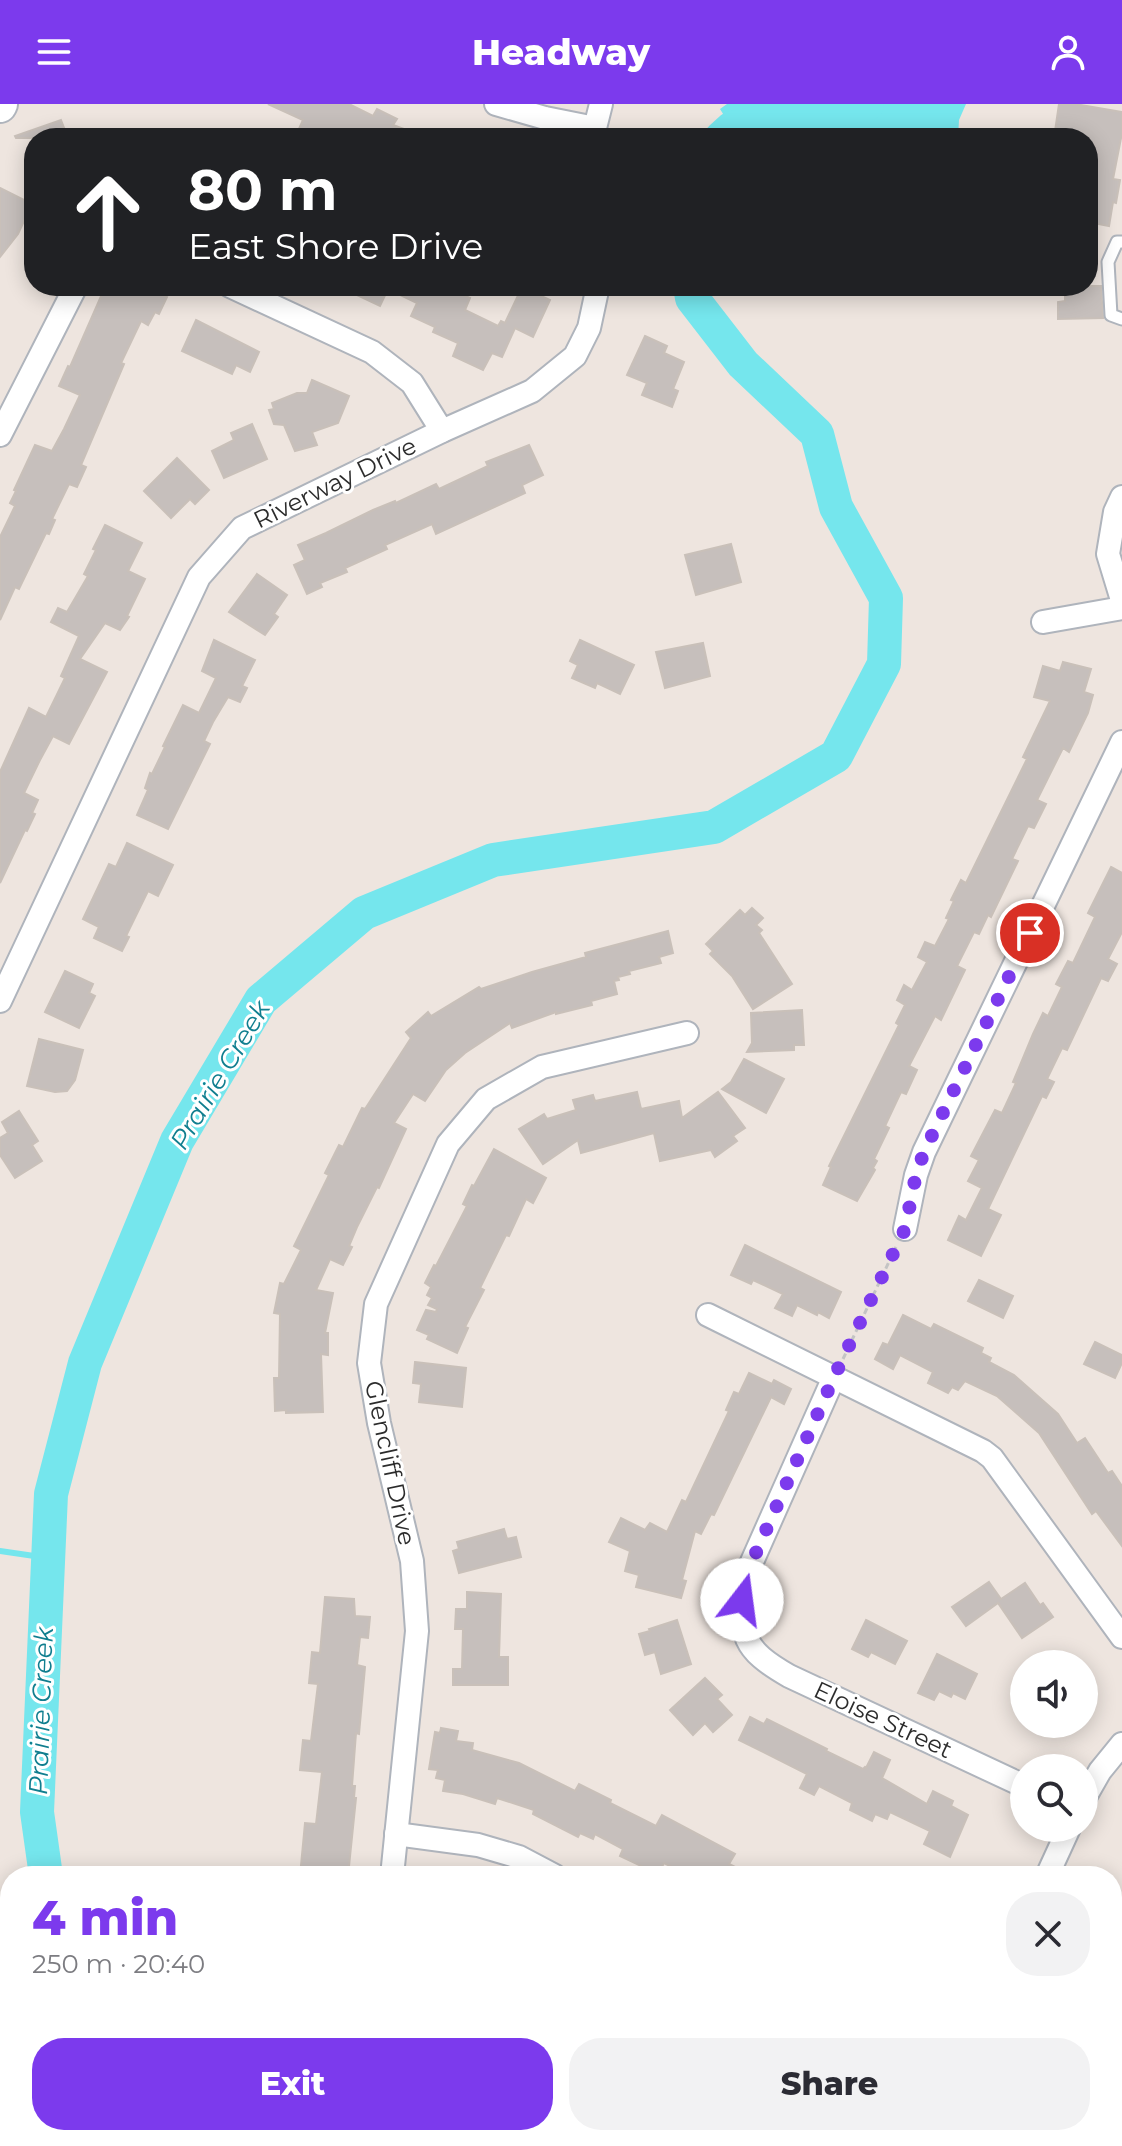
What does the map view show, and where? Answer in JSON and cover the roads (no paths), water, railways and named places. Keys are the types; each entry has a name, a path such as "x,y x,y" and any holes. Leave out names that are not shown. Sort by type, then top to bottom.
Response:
{"street":[{"path":"496,104 578,128"},
{"path":"596,128 601,104"},
{"path":"0,435 71,296"},
{"path":"252,296 372,352 412,383 442,431"},
{"name":"Riverway Drive","path":"0,1001 199,577 242,528 532,391 575,356 589,328 596,296"},
{"path":"1122,497 1115,512 1108,554 1122,600"},
{"path":"1043,622 1122,608"},
{"path":"905,1229 924,1152 1122,742"},
{"name":"Glencliff Drive","path":"393,1866 417,1631 412,1561 379,1423 369,1363 376,1304 448,1144 486,1099 542,1067 687,1033"},
{"path":"708,1315 992,1458 1122,1637"},
{"name":"Eloise Street","path":"834,1377 743,1582 741,1618 748,1644 764,1662 789,1676 1010,1779"},
{"path":"1098,1774 1122,1744"},
{"path":"396,1834 478,1845 519,1857 536,1866"},
{"path":"1052,1866 1063,1842"}],"lane":[{"path":"1122,242 1117,242 1108,262 1111,315 1122,319"}],"water":[{"path":"727,104 966,104 959,128 732,128 720,109"}],"waterway":[{"name":"Prairie Creek","path":"732,128 867,104"},
{"name":"Prairie Creek","path":"45,1866 37,1812 51,1494 85,1363 177,1141 261,1000 364,913 493,860 714,827 836,756 884,664 886,598 836,507 817,434 743,364 692,296"},
{"path":"0,1551 48,1558"}]}
